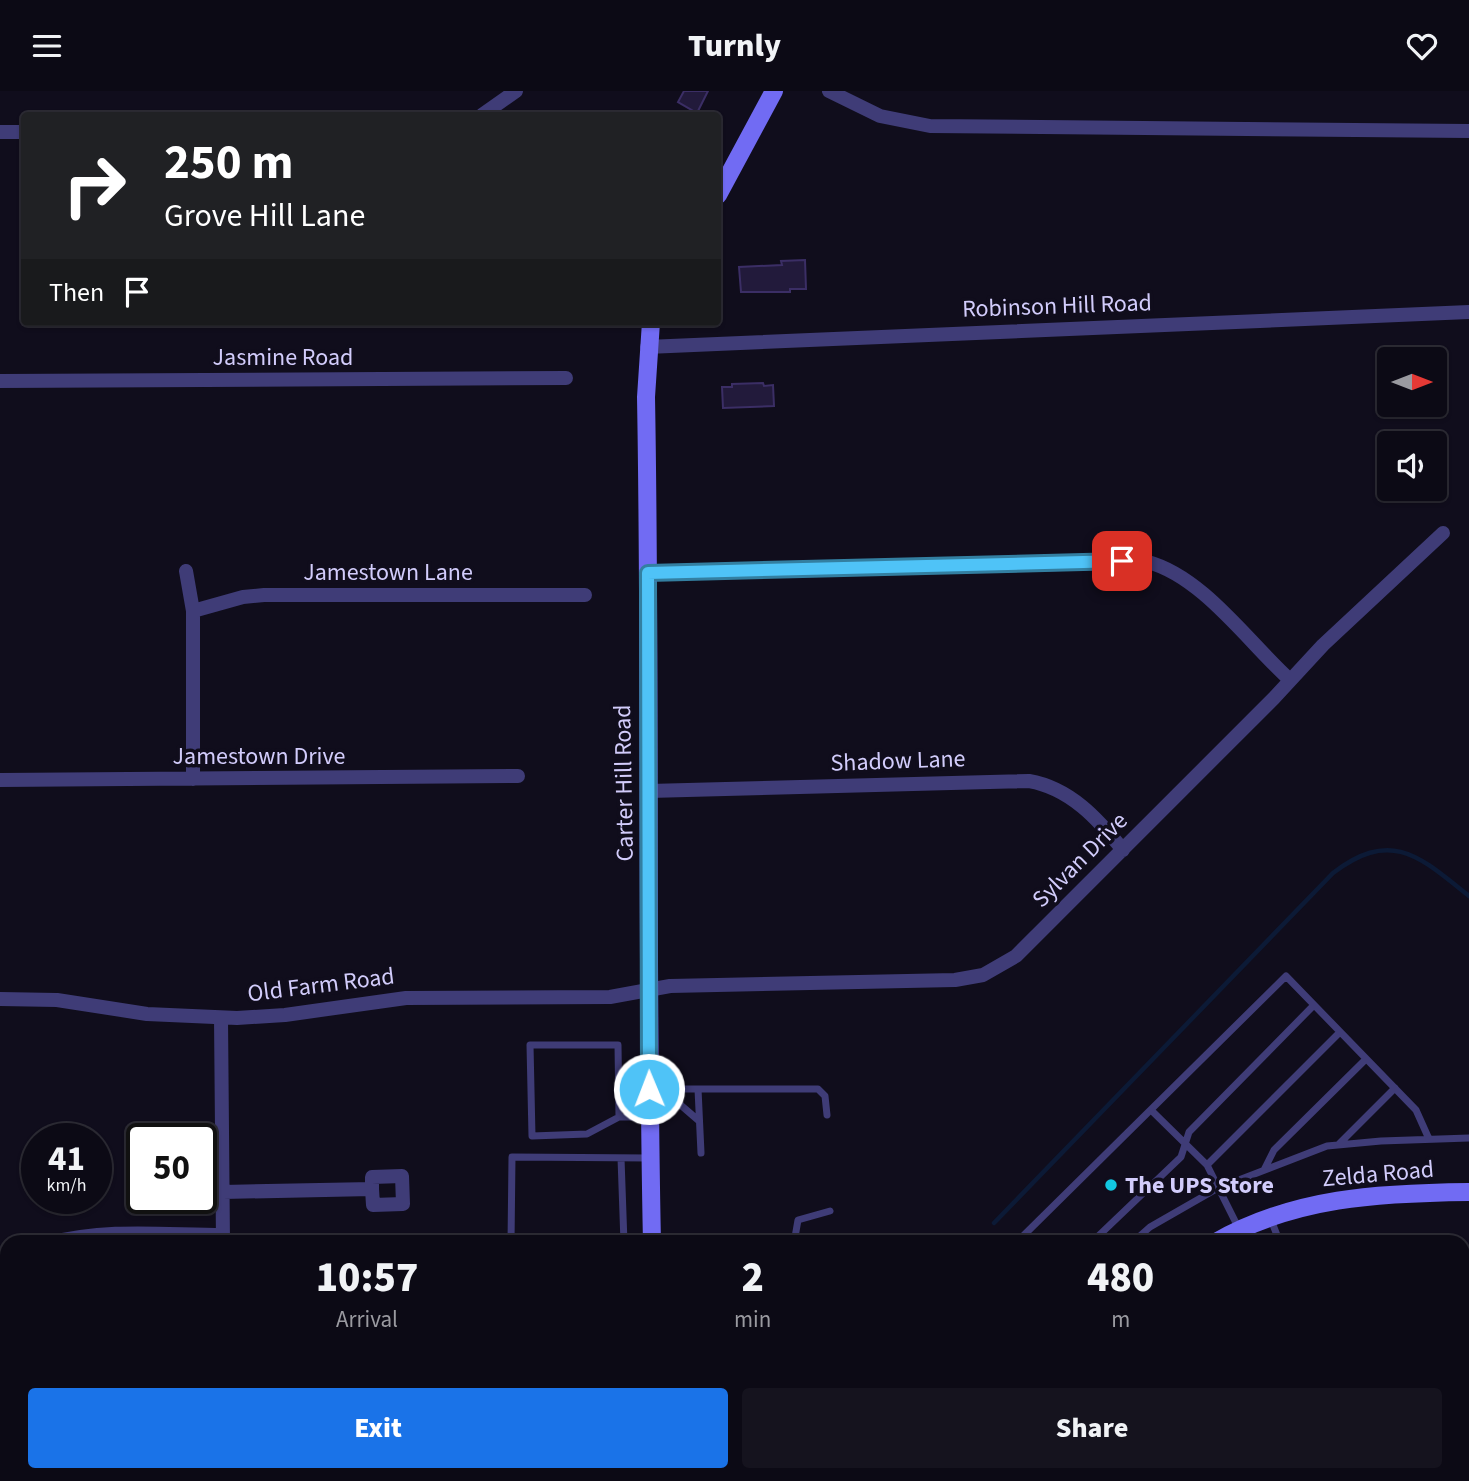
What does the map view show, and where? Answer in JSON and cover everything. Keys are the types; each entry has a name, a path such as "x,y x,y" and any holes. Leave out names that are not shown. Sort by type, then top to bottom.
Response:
{"main road":[{"path":"721,189 774,91"},
{"name":"Carter Hill Road","path":"650,326 647,347 648,992 655,1089 649,1117 652,1235"},
{"name":"Zelda Road","path":"1230,1235 1270,1217 1316,1203 1365,1195 1469,1192"}],"street":[{"path":"486,112 516,91"},
{"path":"829,91 880,116 930,126 1469,131"},
{"path":"0,132 21,132"},
{"name":"Robinson Hill Road","path":"647,347 1469,312"},
{"name":"Jasmine Road","path":"0,381 566,378"},
{"name":"Sylvan Drive","path":"648,992 670,986 955,980 983,975 1016,956 1290,680 1443,533"},
{"path":"648,573 1148,562 1164,567 1191,584 1290,680"},
{"path":"186,571 193,611 193,779"},
{"name":"Jamestown Lane","path":"193,611 233,599 264,594 585,595"},
{"name":"Jamestown Drive","path":"0,780 518,776"},
{"name":"Shadow Lane","path":"649,791 1029,781 1049,786 1070,796 1124,850"},
{"name":"Old Farm Road","path":"0,999 57,1000 147,1014 222,1017 285,1015 406,998 610,997 648,992"},
{"path":"222,1017 223,1235"},
{"path":"223,1192 372,1189"}],"lane":[{"path":"1028,1235 1286,976 1416,1110 1429,1139"},
{"path":"1099,1235 1181,1157 1189,1132 1314,1005"},
{"path":"1207,1165 1340,1032"},
{"path":"619,1117 618,1045 530,1045 532,1136 587,1134 619,1117 649,1117"},
{"path":"1264,1170 1274,1150 1366,1059"},
{"path":"1338,1145 1395,1088"},
{"path":"655,1089 818,1089 825,1096 827,1115"},
{"path":"655,1089 698,1121"},
{"path":"698,1089 701,1153"},
{"path":"1151,1110 1184,1146 1207,1165 1240,1230"},
{"path":"1141,1235 1150,1227 1218,1188 1338,1145 1469,1139"},
{"path":"511,1235 512,1157 650,1158"},
{"path":"621,1158 624,1235"},
{"path":"795,1235 798,1220 830,1212"},
{"path":"1270,1217 1277,1235"}],"building":[{"path":"684,91 708,91 698,112 678,102"},
{"path":"805,260 806,289 790,289 790,292 741,292 739,267 782,265 781,261"},
{"path":"763,383 764,386 773,385 774,406 723,408 722,387"}],"waterway":[{"path":"994,1223 1333,873 1354,859 1372,852 1389,850 1420,860 1469,896"}],"place":[{"name":"The UPS Store","path":"1111,1185"}],"route":[{"path":"649,1089 650,870 646,681 648,573 1122,561"}]}
